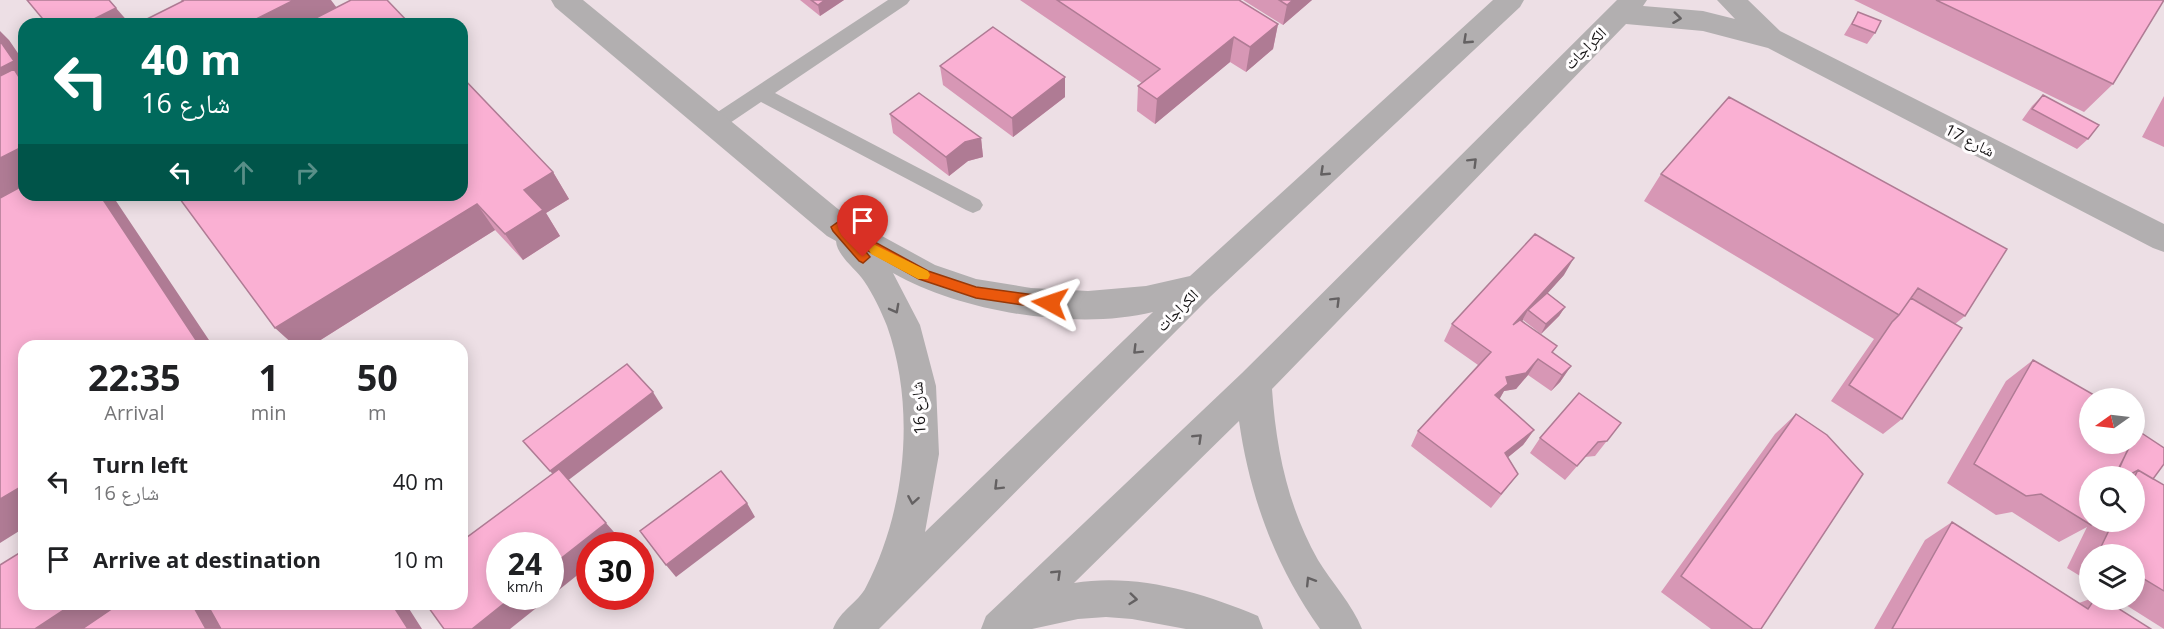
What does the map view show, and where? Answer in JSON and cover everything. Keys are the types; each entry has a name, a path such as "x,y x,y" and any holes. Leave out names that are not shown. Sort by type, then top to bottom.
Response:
{"street":[{"name":"شارع 16","path":"565,0 838,227 876,272 903,325 919,386 921,454 908,528 879,604"},
{"name":"الكراجات","path":"852,629 1200,287 1510,0"},
{"name":"شارع 17","path":"1731,0 1777,40"},
{"name":"الكراجات","path":"1007,622 1254,384 1626,7"},
{"name":"شارع 17","path":"1626,7 1660,16 1703,21 1777,40 2164,239"},
{"name":"شارع 16","path":"838,227 924,275 976,292 1031,302 1088,305 1134,301 1200,287"},
{"path":"1254,384 1256,427 1264,471 1278,517 1299,563 1343,629"},
{"path":"1007,622 1048,605 1083,598 1119,598 1190,609 1244,629"}],"lane":[{"path":"714,124 902,0"},
{"path":"761,93 973,206"}],"shaded area":[{"path":"0,0 2164,0 2164,629 0,629"}],"building":[{"path":"27,0 109,0 116,8 96,18 42,18"},
{"path":"294,0 258,18 149,18 183,1"},
{"path":"351,0 387,0 404,18 316,18"},
{"path":"811,0 825,0 818,5"},
{"path":"1057,0 1239,0 1278,24 1250,47 1234,37 1157,99 1138,86 1160,69"},
{"path":"1279,0 1293,0 1287,5"},
{"path":"1936,0 2164,0 2113,84"},
{"path":"1858,12 1881,21 1875,33 1852,24"},
{"path":"993,27 1065,77 1012,118 940,66"},
{"path":"0,41 14,61 0,68"},
{"path":"14,69 18,75 18,149 0,158 0,76"},
{"path":"468,83 553,172 524,190 543,210 505,234 477,204 275,328 181,201 468,201"},
{"path":"919,93 981,138 965,142 946,157 890,114"},
{"path":"2043,95 2099,125 2088,139 2032,109"},
{"path":"1729,97 2007,249 1965,316 1918,288 1899,315 1661,174"},
{"path":"18,188 18,201 104,201 196,340 18,340 18,488 0,499 0,198"},
{"path":"1535,234 1574,258 1513,325 1520,320 1557,346 1552,352 1571,366 1562,375 1538,359 1526,373 1506,377 1508,384 1495,395 1534,430 1505,453 1518,474 1501,494 1418,431 1491,352 1452,324"},
{"path":"1547,293 1565,307 1546,324 1528,310"},
{"path":"1911,298 1962,328 1902,419 1849,385"},
{"path":"2033,360 2082,388 2079,388 2079,454 2126,454 2120,466 2079,466 2079,518 2041,494 2026,496 1974,464"},
{"path":"627,364 653,392 550,471 523,441"},
{"path":"1579,393 1621,423 1607,441 1598,442 1577,466 1540,438"},
{"path":"1796,414 1827,435 1863,474 1761,629 1753,629 1681,576"},
{"path":"2145,435 2164,448 2164,464 2153,479 2145,474 2145,466 2120,466 2126,454 2145,454"},
{"path":"559,469 606,523 595,532 576,532 576,547 564,556 564,532 486,532 486,610 496,610 472,629 444,629 430,610 468,610 468,537"},
{"path":"721,471 747,503 666,565 654,549 654,532 640,531"},
{"path":"2145,474 2164,485 2164,591 2145,580 2145,544 2102,544 2108,532 2145,532"},
{"path":"1952,522 2079,603 2079,610 2121,610 2151,629 1892,629"},
{"path":"18,554 18,610 64,610 35,629 0,629 0,565"},
{"path":"110,610 195,610 206,629 82,629"},
{"path":"210,610 396,610 408,629 221,629"}],"slow traffic":[{"path":"875,250 923,275"}],"route":[{"path":"863,257 838,227 878,252 924,275 976,292 1031,302 1050,303"}]}
